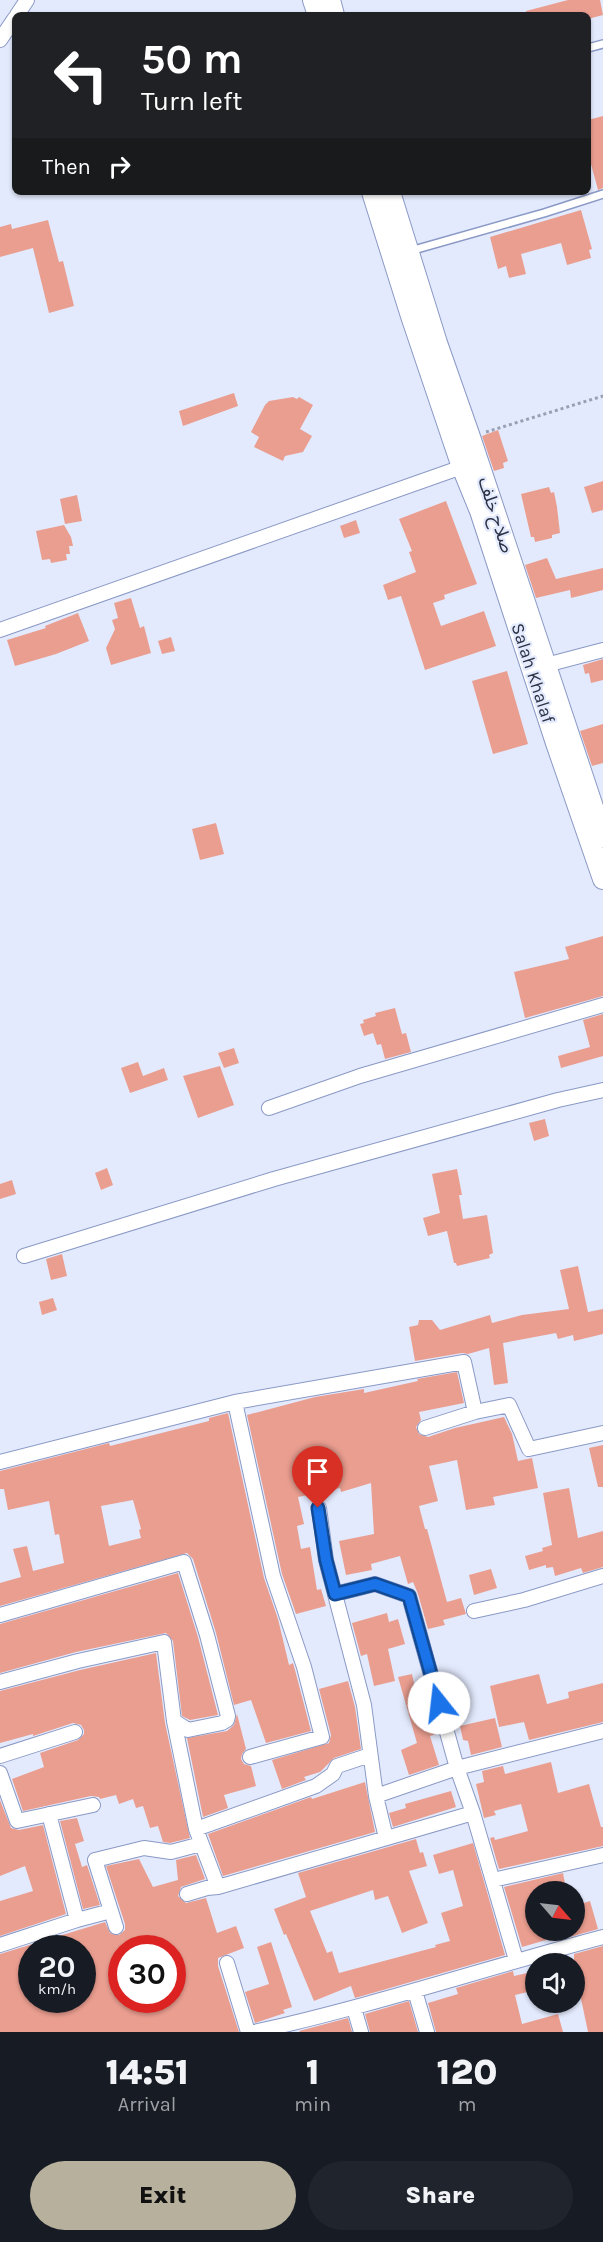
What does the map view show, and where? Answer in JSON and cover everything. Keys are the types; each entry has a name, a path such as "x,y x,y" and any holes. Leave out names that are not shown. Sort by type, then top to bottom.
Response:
{"main road":[{"name":"صلاح خلف","path":"373,195 462,467"},
{"name":"صلاح خلف","path":"391,195 603,837"},
{"name":"Salah Khalaf","path":"462,467 480,511 552,733 603,879"}],"street":[{"path":"0,40 12,23"},
{"path":"0,630 462,467"},
{"path":"546,665 603,650"},
{"path":"269,1108 360,1076 603,1005"},
{"path":"24,1256 274,1179 558,1100 603,1090"},
{"path":"0,1462 235,1402 464,1362 475,1412"},
{"path":"235,1402 273,1576 304,1667 322,1737 250,1757"},
{"path":"425,1428 475,1412 509,1405 529,1449 603,1433"},
{"path":"318,1508 326,1560 364,1705 376,1796 386,1838"},
{"path":"0,1615 184,1562 207,1635 228,1716 227,1720 222,1723 188,1730 174,1721"},
{"path":"474,1611 525,1600 603,1576"},
{"path":"335,1594 375,1584 409,1596 457,1768 473,1813 516,1960"},
{"path":"0,1682 78,1661 164,1642 174,1721 196,1829 218,1887"},
{"path":"376,1796 457,1768 603,1731"},
{"path":"0,1756 75,1732"},
{"path":"196,1829 316,1786 333,1774 337,1766 370,1755"},
{"path":"0,1773 17,1821 93,1805"},
{"path":"187,1894 473,1813"},
{"path":"49,1814 77,1920"},
{"path":"116,1927 95,1860 144,1848 171,1852 201,1844"},
{"path":"493,1880 603,1855"},
{"path":"0,1945 111,1911"},
{"path":"254,2032 354,2008 603,1937"},
{"path":"227,1963 248,2032"},
{"path":"415,1991 427,2032"},
{"path":"354,2008 361,2032"}],"lane":[{"path":"408,251 603,194"}],"path":[{"path":"470,437 603,396"}],"building":[{"path":"568,0 600,0 603,15 591,18 591,12 526,11"},
{"path":"603,116 603,188 598,190 591,164 591,119"},
{"path":"581,210 592,249 589,250 591,258 567,265 561,243 521,254 526,274 509,278 506,266 498,269 490,237"},
{"path":"48,220 59,262 63,261 74,306 49,313 33,248 0,257 0,227 11,224 12,229"},
{"path":"234,393 238,406 183,426 179,411"},
{"path":"293,397 297,399 299,397 313,405 300,429 312,436 303,452 285,456 283,461 254,447 259,437 251,432 269,401"},
{"path":"498,430 508,461 503,463 504,468 494,471 482,436"},
{"path":"603,481 603,510 592,513 584,487"},
{"path":"549,487 551,493 554,492 560,533 552,535 552,538 535,542 534,537 531,537 521,494"},
{"path":"77,495 82,521 65,524 60,499"},
{"path":"446,501 477,584 444,595 445,599 433,603 441,626 484,611 496,646 425,670 401,596 388,600 383,585 416,572 409,552 412,551 399,519"},
{"path":"356,520 360,533 344,538 340,526"},
{"path":"64,525 73,546 69,546 70,554 66,554 67,560 51,563 50,559 42,560 36,531"},
{"path":"547,558 556,579 603,568 603,590 571,598 570,590 536,598 525,565"},
{"path":"131,598 140,628 144,626 151,653 111,665 106,648 115,629 112,620 118,618 114,603"},
{"path":"78,613 89,641 15,666 7,640 46,628 45,626"},
{"path":"171,637 175,651 162,654 158,641"},
{"path":"603,659 603,680 591,683 589,673 585,674 583,665"},
{"path":"507,671 528,744 493,754 472,681"},
{"path":"603,724 603,763 592,766 580,731"},
{"path":"216,823 224,854 200,860 192,829"},
{"path":"603,936 603,996 525,1018 514,972 569,959 565,947"},
{"path":"395,1008 402,1034 406,1033 411,1052 385,1059 381,1044 377,1045 373,1033 364,1036 360,1024 364,1023 363,1020 376,1016 375,1013"},
{"path":"603,1014 603,1056 561,1068 558,1056 590,1047 583,1020"},
{"path":"234,1048 239,1063 224,1068 218,1053"},
{"path":"138,1062 143,1076 164,1068 168,1080 130,1093 121,1068"},
{"path":"220,1066 234,1105 198,1118 183,1076"},
{"path":"545,1119 549,1136 534,1141 529,1123"},
{"path":"107,1168 113,1185 101,1190 95,1173"},
{"path":"457,1169 462,1195 459,1195 463,1219 487,1215 493,1253 489,1255 490,1258 457,1266 454,1263 447,1231 428,1236 423,1218 440,1213 432,1174"},
{"path":"12,1180 16,1194 0,1199 0,1184"},
{"path":"62,1254 67,1276 51,1280 46,1259"},
{"path":"578,1266 588,1312 603,1309 603,1334 574,1341 573,1335 558,1339 556,1333 503,1343 508,1383 494,1385 489,1348 468,1354 415,1361 409,1327 418,1325 419,1320 432,1320 440,1330 490,1315 492,1323 522,1315 569,1309 560,1270"},
{"path":"53,1298 57,1310 42,1315 39,1302"},
{"path":"457,1372 464,1403 419,1412 421,1420 416,1427 419,1434 428,1437 455,1428 504,1417 512,1434 518,1461 532,1458 538,1488 493,1497 495,1505 466,1510 457,1460 429,1466 438,1501 419,1506 447,1602 461,1598 466,1614 443,1620 445,1625 428,1629 418,1594 413,1582 408,1584 400,1556 371,1564 372,1570 346,1575 339,1541 374,1534 371,1483 341,1492 340,1488 298,1497 304,1524 297,1526 301,1549 310,1547 317,1590 321,1589 326,1606 296,1614 282,1574 247,1415 315,1397 364,1389 364,1393 418,1381 417,1379"},
{"path":"228,1413 264,1578 278,1619 289,1665 293,1663 311,1731 266,1743 251,1700 234,1705 216,1633 193,1559 187,1553 0,1606 0,1583 21,1577 13,1549 27,1546 33,1571 64,1563 59,1534 55,1535 49,1501 8,1510 4,1489 0,1489 0,1471 109,1443 110,1446 209,1421 209,1418","holes":["133,1500 141,1529 139,1530 141,1538 109,1546 101,1506"]},
{"path":"603,1445 603,1487 598,1487 589,1448"},
{"path":"569,1488 578,1538 603,1531 603,1567 583,1573 581,1568 555,1576 553,1567 546,1568 546,1565 529,1570 525,1556 543,1551 542,1548 552,1545 543,1493"},
{"path":"491,1569 497,1588 474,1595 469,1575"},
{"path":"178,1573 198,1637 218,1715 190,1720 182,1716 173,1641 166,1633 76,1652 0,1673 0,1624"},
{"path":"387,1613 389,1622 398,1619 405,1644 388,1649 395,1681 374,1686 367,1654 361,1656 352,1623"},
{"path":"156,1653 165,1723 190,1838 170,1843 163,1842 158,1826 150,1828 143,1806 136,1808 133,1799 119,1804 116,1795 100,1799 91,1796 23,1811 12,1779 44,1767 40,1753 78,1740 84,1734 84,1730 81,1725 73,1723 33,1736 33,1734 0,1743 0,1691"},
{"path":"412,1674 416,1693 423,1691 427,1704 430,1704 433,1716 430,1717 436,1734 430,1736 439,1765 409,1775 401,1750 417,1743 398,1677"},
{"path":"539,1674 547,1704 569,1698 568,1692 603,1683 603,1722 529,1740 524,1722 499,1727 490,1686"},
{"path":"348,1681 355,1707 361,1749 334,1758 320,1772 304,1777 306,1780 282,1789 272,1760 329,1743 331,1735 319,1689"},
{"path":"460,1696 464,1708 451,1711 447,1699"},
{"path":"237,1714 246,1749 241,1759 244,1764 251,1766 256,1786 224,1795 228,1808 203,1817 187,1738 227,1731 234,1725"},
{"path":"495,1718 502,1747 471,1755 468,1741 463,1740 460,1726"},
{"path":"551,1762 558,1793 589,1784 601,1827 603,1827 603,1846 499,1869 490,1838 494,1837 495,1840 528,1831 521,1804 494,1811 496,1815 484,1818 476,1784 484,1782 482,1771 503,1766 505,1774"},
{"path":"365,1782 375,1832 223,1876 208,1834 311,1797 312,1799"},
{"path":"451,1791 456,1807 393,1827 389,1813 406,1808 405,1804"},
{"path":"0,1800 11,1828 19,1830 43,1825 66,1914 0,1936 0,1901 33,1891 25,1866 0,1876"},
{"path":"77,1818 84,1841 75,1844 82,1867 87,1865 100,1905 83,1909 60,1821"},
{"path":"416,1839 427,1866 409,1871 428,1923 402,1933 388,1896 375,1900 373,1890 310,1911 327,1953 332,1951 339,1973 436,1947 435,1945 450,1941 441,1913 463,1906 453,1870 439,1874 433,1855 473,1843 505,1955 355,1998 351,1986 314,2001 274,1909 306,1897 298,1873"},
{"path":"196,1855 205,1879 181,1887 178,1896 186,1903 206,1898 217,1933 236,1926 244,1948 218,1958 218,1966 239,2032 0,2032 0,1954 18,1949 18,2013 96,2013 96,1935 62,1935 105,1922 110,1933 119,1935 125,1930 106,1866 139,1859 153,1887 178,1880 176,1860"},
{"path":"563,1873 564,1881 529,1881"},
{"path":"525,1882 525,1941 543,1941 522,1947 504,1887"},
{"path":"590,1901 598,1929 585,1933 585,1903"},
{"path":"271,1942 292,2007 283,2010 285,2013 255,2023 245,1992 269,1984 257,1947"},
{"path":"603,1946 603,2032 588,2032 584,2013 585,1953 578,1953"},
{"path":"513,1971 514,1976 525,1974 525,1993 515,1995 522,2024 558,2014 563,2032 436,2032 428,2003 458,1994 456,1988"},
{"path":"409,2001 418,2032 370,2032 365,2014"},
{"path":"348,2018 352,2032 299,2031"}],"route":[{"path":"318,1508 326,1560 335,1594 375,1584 409,1596 439,1703"}]}
